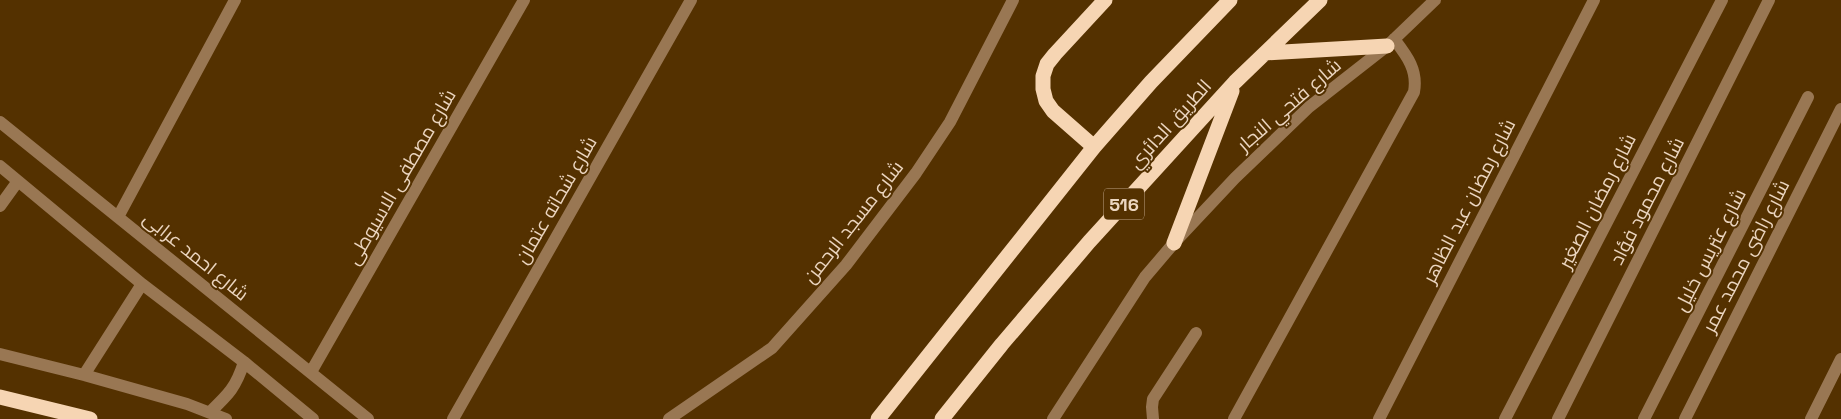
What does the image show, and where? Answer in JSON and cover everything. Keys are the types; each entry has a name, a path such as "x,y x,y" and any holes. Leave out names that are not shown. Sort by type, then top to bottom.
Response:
{"highway":[{"path":"1094,147 1053,111 1046,101 1043,76 1047,64 1055,54 1105,0"},
{"path":"878,419 1094,147 1151,82 1230,0"},
{"name":"الطريق الدائري","path":"942,419 1002,344 1090,242 1235,82 1320,0"},
{"path":"1265,53 1390,42"},
{"path":"1174,244 1235,82"},
{"path":"0,397 90,419"}],"street":[{"path":"118,217 235,0"},
{"name":"شارع مصطفى الاسيوطى","path":"311,372 524,0"},
{"name":"شارع شحاته عتمان","path":"453,419 691,0"},
{"name":"شارع فتحي النجار","path":"1054,419 1145,278 1234,178 1309,108 1390,42 1435,0"},
{"name":"شارع رمضان عبد الظاهر","path":"1379,419 1594,0"},
{"name":"شارع رمضان الصغير","path":"1505,419 1722,0"},
{"name":"شارع محمود فؤاد","path":"1558,419 1769,0"},
{"name":"شارع مسجد الرحمن","path":"669,419 772,348 846,265 916,173 950,122 1013,2"},
{"path":"1234,419 1414,92 1416,83 1413,68 1390,42"},
{"name":"شارع عتريس خليل","path":"1644,419 1808,97"},
{"name":"شارع راضى محمد عمر","path":"1686,419 1841,109"},
{"name":"شارع احمد عرابى","path":"0,122 368,419"},
{"path":"0,166 142,284 244,362 313,419"},
{"path":"0,206 18,180"},
{"path":"84,375 142,284"},
{"path":"1153,419 1153,399 1196,333"},
{"path":"0,354 84,375 210,412 226,419"},
{"path":"1811,419 1841,359"},
{"path":"210,412 238,382 244,362"}]}
